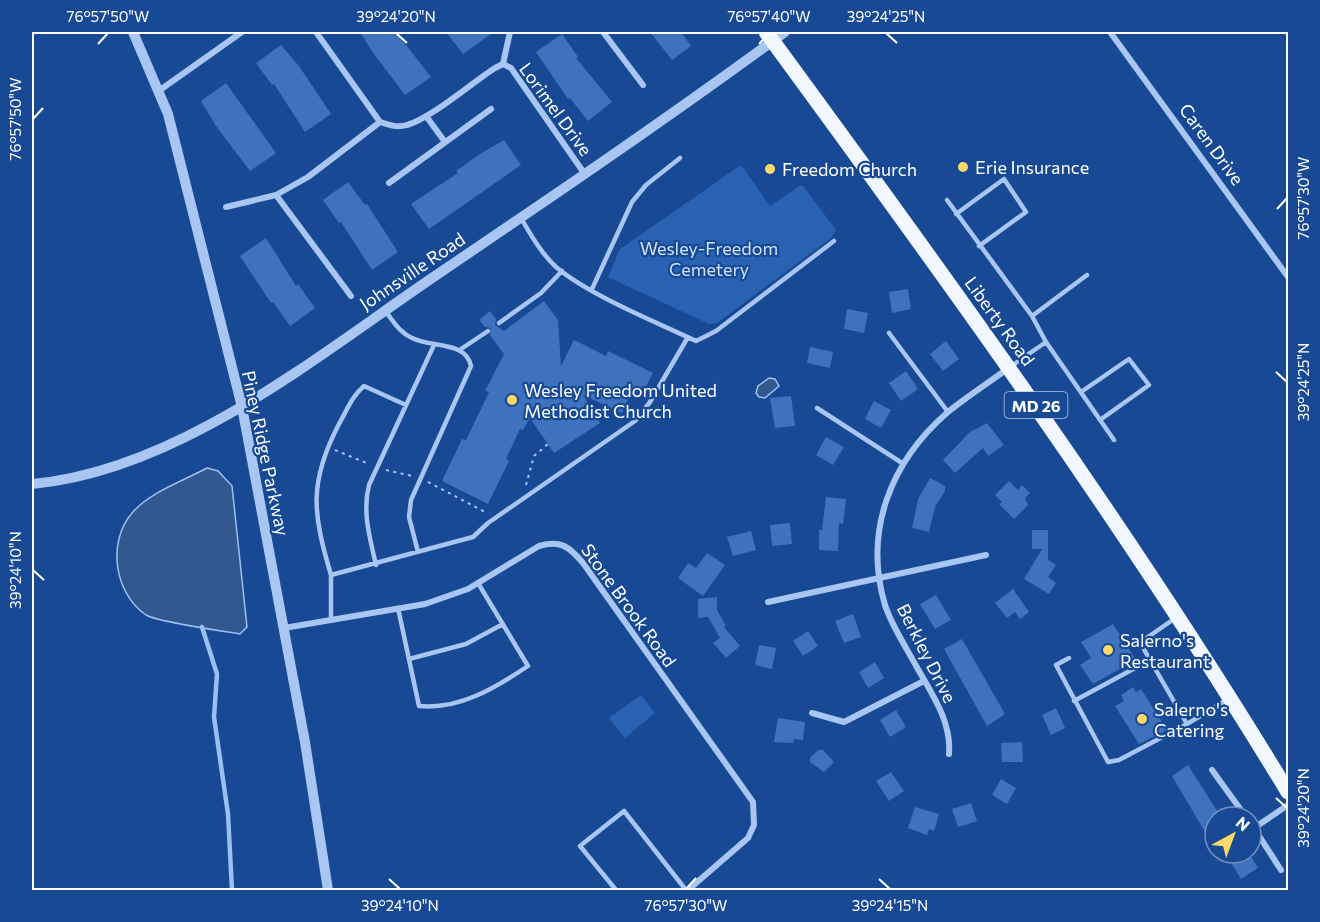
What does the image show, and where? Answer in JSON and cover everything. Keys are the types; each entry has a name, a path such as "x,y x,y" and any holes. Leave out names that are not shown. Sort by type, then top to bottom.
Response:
{"main road":[{"name":"Liberty Road","path":"774,35 1010,367 1179,616 1288,792"}],"street":[{"name":"Piney Ridge Parkway","path":"133,32 160,90 182,161 242,407 284,628 328,891"},
{"path":"160,90 242,32"},
{"path":"225,207 276,195 308,177 380,122 316,32"},
{"path":"503,64 510,32"},
{"path":"603,32 643,85"},
{"name":"Caren Drive","path":"1110,32 1288,277"},
{"name":"Johnsville Road","path":"32,484 82,475 120,463 169,444 242,407 521,218 774,35"},
{"name":"Lorimel Drive","path":"380,122 395,127 409,125 503,64 511,68 584,173"},
{"path":"389,183 491,109"},
{"path":"426,116 445,142"},
{"path":"276,195 351,296"},
{"name":"Berkley Drive","path":"949,754 948,730 885,606 879,578 880,524 892,482 902,463 924,436 948,412 1010,367"},
{"name":"Stone Brook Road","path":"284,628 424,604 478,583 539,546 551,542 564,544 572,550 753,802 754,825 748,838 687,891"},
{"path":"768,602 986,555"},
{"path":"812,713 844,722 924,681"},
{"path":"1212,770 1237,805"},
{"path":"1263,820 1288,805"},
{"path":"1263,843 1281,870"}],"lane":[{"path":"592,289 632,202 646,185 680,158"},
{"path":"956,214 1004,179 1026,212 979,246"},
{"path":"947,200 1032,316 1046,342 1114,440"},
{"path":"521,218 538,248 562,271 592,289 696,341 716,331 834,242"},
{"path":"499,323 541,293 562,271"},
{"path":"1032,316 1087,275"},
{"path":"384,310 403,333 434,345 461,349 470,356 471,366 419,477 411,500 409,517 418,552"},
{"path":"461,349 488,330"},
{"path":"889,333 948,412"},
{"path":"332,575 473,537 488,523 635,421 650,402 688,337"},
{"path":"1010,367 1046,342"},
{"path":"376,565 366,520 365,499 434,345"},
{"path":"1081,392 1130,359 1149,385 1100,420"},
{"path":"331,619 332,575 322,543 315,492 327,447 355,394 364,386 406,405"},
{"path":"817,408 902,463"},
{"path":"398,608 419,706 441,708 495,688 528,666 478,583"},
{"path":"1179,616 1143,640 1142,646 1187,724"},
{"path":"409,659 466,644 503,624"},
{"path":"1069,658 1056,665 1104,758 1111,763 1187,724 1231,697"},
{"path":"1074,701 1150,660"},
{"path":"616,891 580,846 624,811 687,891"}],"path":[{"path":"524,490 534,456 548,444"},
{"path":"327,447 377,468 419,477 491,515"}],"green space":[{"name":"Wesley-Freedom Cemetery","path":"741,165 770,206 801,185 804,187 836,230 831,238 717,323 709,324 608,277 620,249"},
{"path":"641,695 655,713 625,738 609,718"}],"shaded area":[{"path":"769,378 775,379 779,386 765,398 759,397 756,393 758,386"},
{"path":"207,468 218,471 232,486 247,627 240,634 176,623 146,615 127,594 118,567 119,538 132,513 157,493"}],"building":[{"path":"360,32 396,32 431,77 405,95"},
{"path":"446,32 494,32 463,54"},
{"path":"650,32 681,32 691,46 672,60"},
{"path":"562,34 578,57 576,58 612,102 588,121 570,98 568,99 536,52"},
{"path":"281,45 299,66 331,114 305,132 274,84 272,85 256,63"},
{"path":"226,83 276,153 250,171 216,126 201,101"},
{"path":"504,140 521,165 429,229 411,204 458,173 456,171 480,154"},
{"path":"348,182 365,205 367,204 398,252 372,270 341,222 339,223 323,200"},
{"path":"266,238 296,286 298,284 315,308 290,326 273,302 271,303 240,256"},
{"path":"908,289 911,309 892,313 889,292"},
{"name":"Wesley Freedom United Methodist Church","path":"544,301 558,320 561,366 574,340 606,356 608,351 653,373 642,394 632,390 622,413 583,395 600,423 554,453 530,418 523,430 520,429 506,459 509,461 488,504 442,481 462,439 466,440 489,392 485,391 504,354 490,335 491,328 485,327 479,320 490,311 496,319 495,325 504,331"},
{"path":"847,309 868,313 864,333 844,329"},
{"path":"946,341 959,359 943,371 930,354"},
{"path":"810,347 833,352 830,368 807,363"},
{"path":"906,371 918,389 901,401 889,383"},
{"path":"791,396 795,426 775,428 770,398"},
{"path":"874,401 891,410 881,428 865,419"},
{"path":"987,423 1004,445 988,456 983,448 955,473 943,460 970,432"},
{"path":"826,437 844,447 833,465 816,455"},
{"path":"930,478 945,486 945,491 935,507 929,532 912,528 918,499"},
{"path":"1009,481 1018,490 1022,485 1030,493 1025,498 1028,505 1014,519 999,504 1002,502 995,495"},
{"path":"826,497 846,499 843,524 839,523 838,551 819,550 819,530 822,530"},
{"path":"790,523 792,544 772,546 770,525"},
{"path":"1032,530 1048,530 1048,560 1056,565 1048,577 1056,583 1049,594 1024,579 1042,549 1032,549"},
{"path":"751,531 756,550 733,556 727,537"},
{"path":"707,553 725,565 703,596 678,578 688,563 696,568"},
{"path":"1013,589 1029,612 1020,619 1015,612 1007,618 995,603"},
{"path":"936,595 951,620 935,629 920,604"},
{"path":"717,597 717,610 726,626 724,627 740,646 726,658 713,643 720,638 708,617 698,618 698,599"},
{"path":"853,614 861,637 844,643 835,621"},
{"name":"Salerno's Restaurant","path":"1113,624 1136,660 1093,684 1080,665 1091,658 1081,642"},
{"path":"808,631 818,646 803,656 793,641"},
{"path":"962,639 1005,714 987,726 944,649"},
{"path":"759,645 776,648 772,669 755,665"},
{"path":"875,662 884,678 868,688 859,672"},
{"name":"Salerno's Catering","path":"1133,687 1136,692 1141,689 1167,730 1139,744 1115,706 1124,701 1121,695"},
{"path":"1056,708 1065,728 1051,735 1042,715"},
{"path":"896,710 906,727 890,737 880,720"},
{"path":"778,718 805,722 803,740 794,739 793,743 774,742"},
{"path":"1022,742 1023,762 1002,762 1001,743"},
{"path":"818,750 823,750 834,762 824,772 810,762 810,758"},
{"path":"1188,765 1213,805 1203,805 1203,829 1172,776"},
{"path":"891,772 904,791 889,801 876,781"},
{"path":"1001,779 1016,788 1007,804 992,795"},
{"path":"971,803 977,821 958,827 952,809"},
{"path":"915,807 939,814 934,831 929,829 927,835 908,828"},
{"path":"1232,865 1256,865 1258,868 1241,879"}],"waterway":[{"path":"202,627 217,674 214,717 228,814 232,890"}],"place":[{"name":"Erie Insurance","path":"963,167"},
{"name":"Freedom Church","path":"770,169"},
{"name":"Wesley Freedom United Methodist Church","path":"512,400"},
{"name":"Salerno's Restaurant","path":"1108,650"},
{"name":"Salerno's Catering","path":"1142,719"}]}
